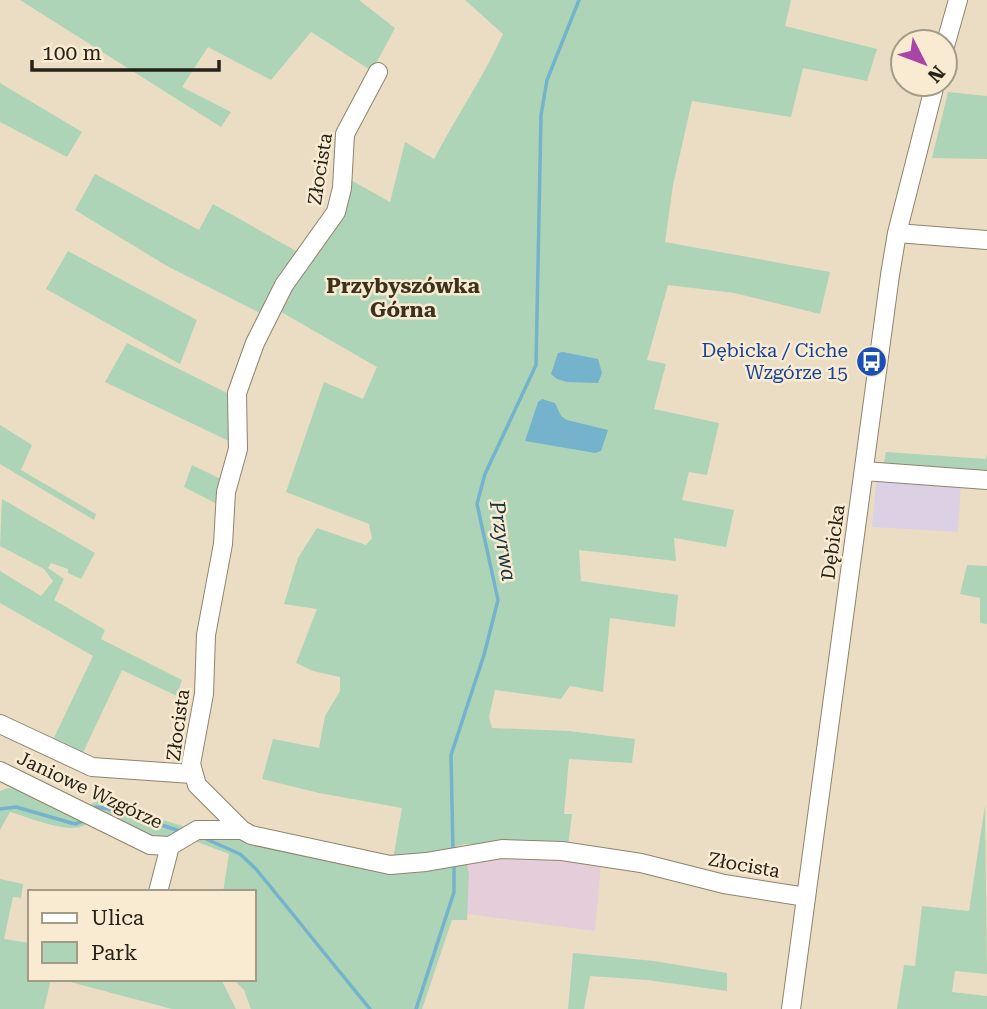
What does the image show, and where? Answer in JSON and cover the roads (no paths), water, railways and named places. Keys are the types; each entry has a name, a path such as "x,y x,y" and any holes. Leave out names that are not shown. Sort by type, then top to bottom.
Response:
{"street":[{"path":"949,28 954,1"},
{"name":"Złocista","path":"378,72 345,134 342,188 336,212 284,285 255,343 239,385 238,449 226,492 223,544 206,635 204,694 192,774 205,795 242,830 267,839 390,865 502,849 575,853 641,863 724,884 806,897"},
{"name":"Dębicka","path":"791,1009 897,233 931,98"},
{"path":"897,233 987,240"},
{"path":"864,471 987,480"},
{"path":"0,724 92,767 192,774"},
{"name":"Janiowe Wzgórze","path":"0,771 150,845 170,846 197,830 242,830"},
{"path":"159,890 170,846"}],"water":[{"path":"558,353 598,359 602,373 598,383 567,382 551,374"},
{"path":"542,399 555,403 561,416 567,420 608,430 601,451 595,453 525,441 538,402"}],"waterway":[{"name":"Przyrwa","path":"453,852 451,755 484,655 498,600 477,504 485,474 536,365 541,115 547,80 579,0"},
{"path":"0,809 16,807 75,824 83,821"},
{"path":"92,812 96,807 115,810 180,831"},
{"path":"206,839 240,854 256,869 370,1009"},
{"name":"Przyrwa","path":"416,1009 454,892 454,863"}],"place":[{"name":"Dębicka / Ciche Wzgórze 15","path":"871,361"}],"district":[{"name":"Przybyszówka Górna","path":"403,298"}]}
